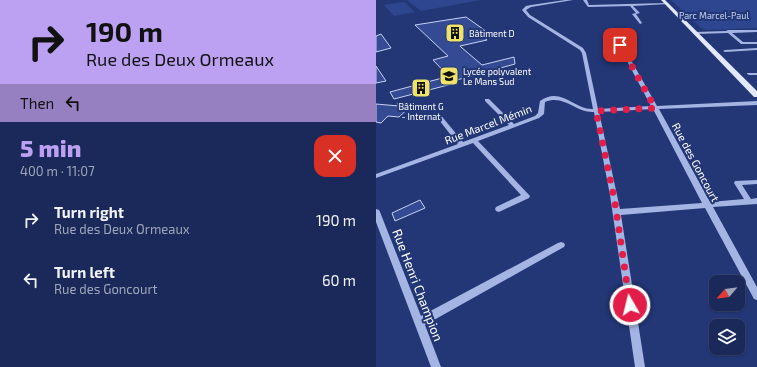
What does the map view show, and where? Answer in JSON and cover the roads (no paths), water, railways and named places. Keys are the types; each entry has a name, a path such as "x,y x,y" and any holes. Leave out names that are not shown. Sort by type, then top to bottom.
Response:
{"main road":[{"path":"664,2 757,95"}],"street":[{"path":"571,0 529,6 525,8 525,11 529,16 582,49 584,53 617,212 640,367"},
{"path":"585,0 588,6 631,5 664,2"},
{"path":"609,0 612,5"},
{"path":"631,5 638,13 634,14 640,23"},
{"path":"695,33 757,31"},
{"path":"728,32 750,50"},
{"path":"742,43 757,43"},
{"name":"Rue des Goncourt","path":"611,45 620,45 622,47 757,296"},
{"path":"725,51 757,49"},
{"path":"749,74 757,74"},
{"name":"Rue Marcel Mémin","path":"376,176 537,118 541,114 543,101 551,98 563,98 581,109 596,111"},
{"path":"486,100 513,126"},
{"path":"596,111 757,103"},
{"path":"437,114 462,145"},
{"path":"474,140 526,196 499,208"},
{"path":"753,202 737,183 757,182"},
{"path":"617,212 753,202"},
{"name":"Rue Henri Champion","path":"376,212 436,367"},
{"path":"419,323 560,245"}],"place":[{"name":"Bâtiment D","path":"455,33"},
{"name":"Lycée polyvalent Le Mans Sud","path":"449,76"},
{"name":"Bâtiment G - Internat","path":"421,88"}],"park label":[{"name":"Parc Marcel-Paul","path":"714,15"}]}
